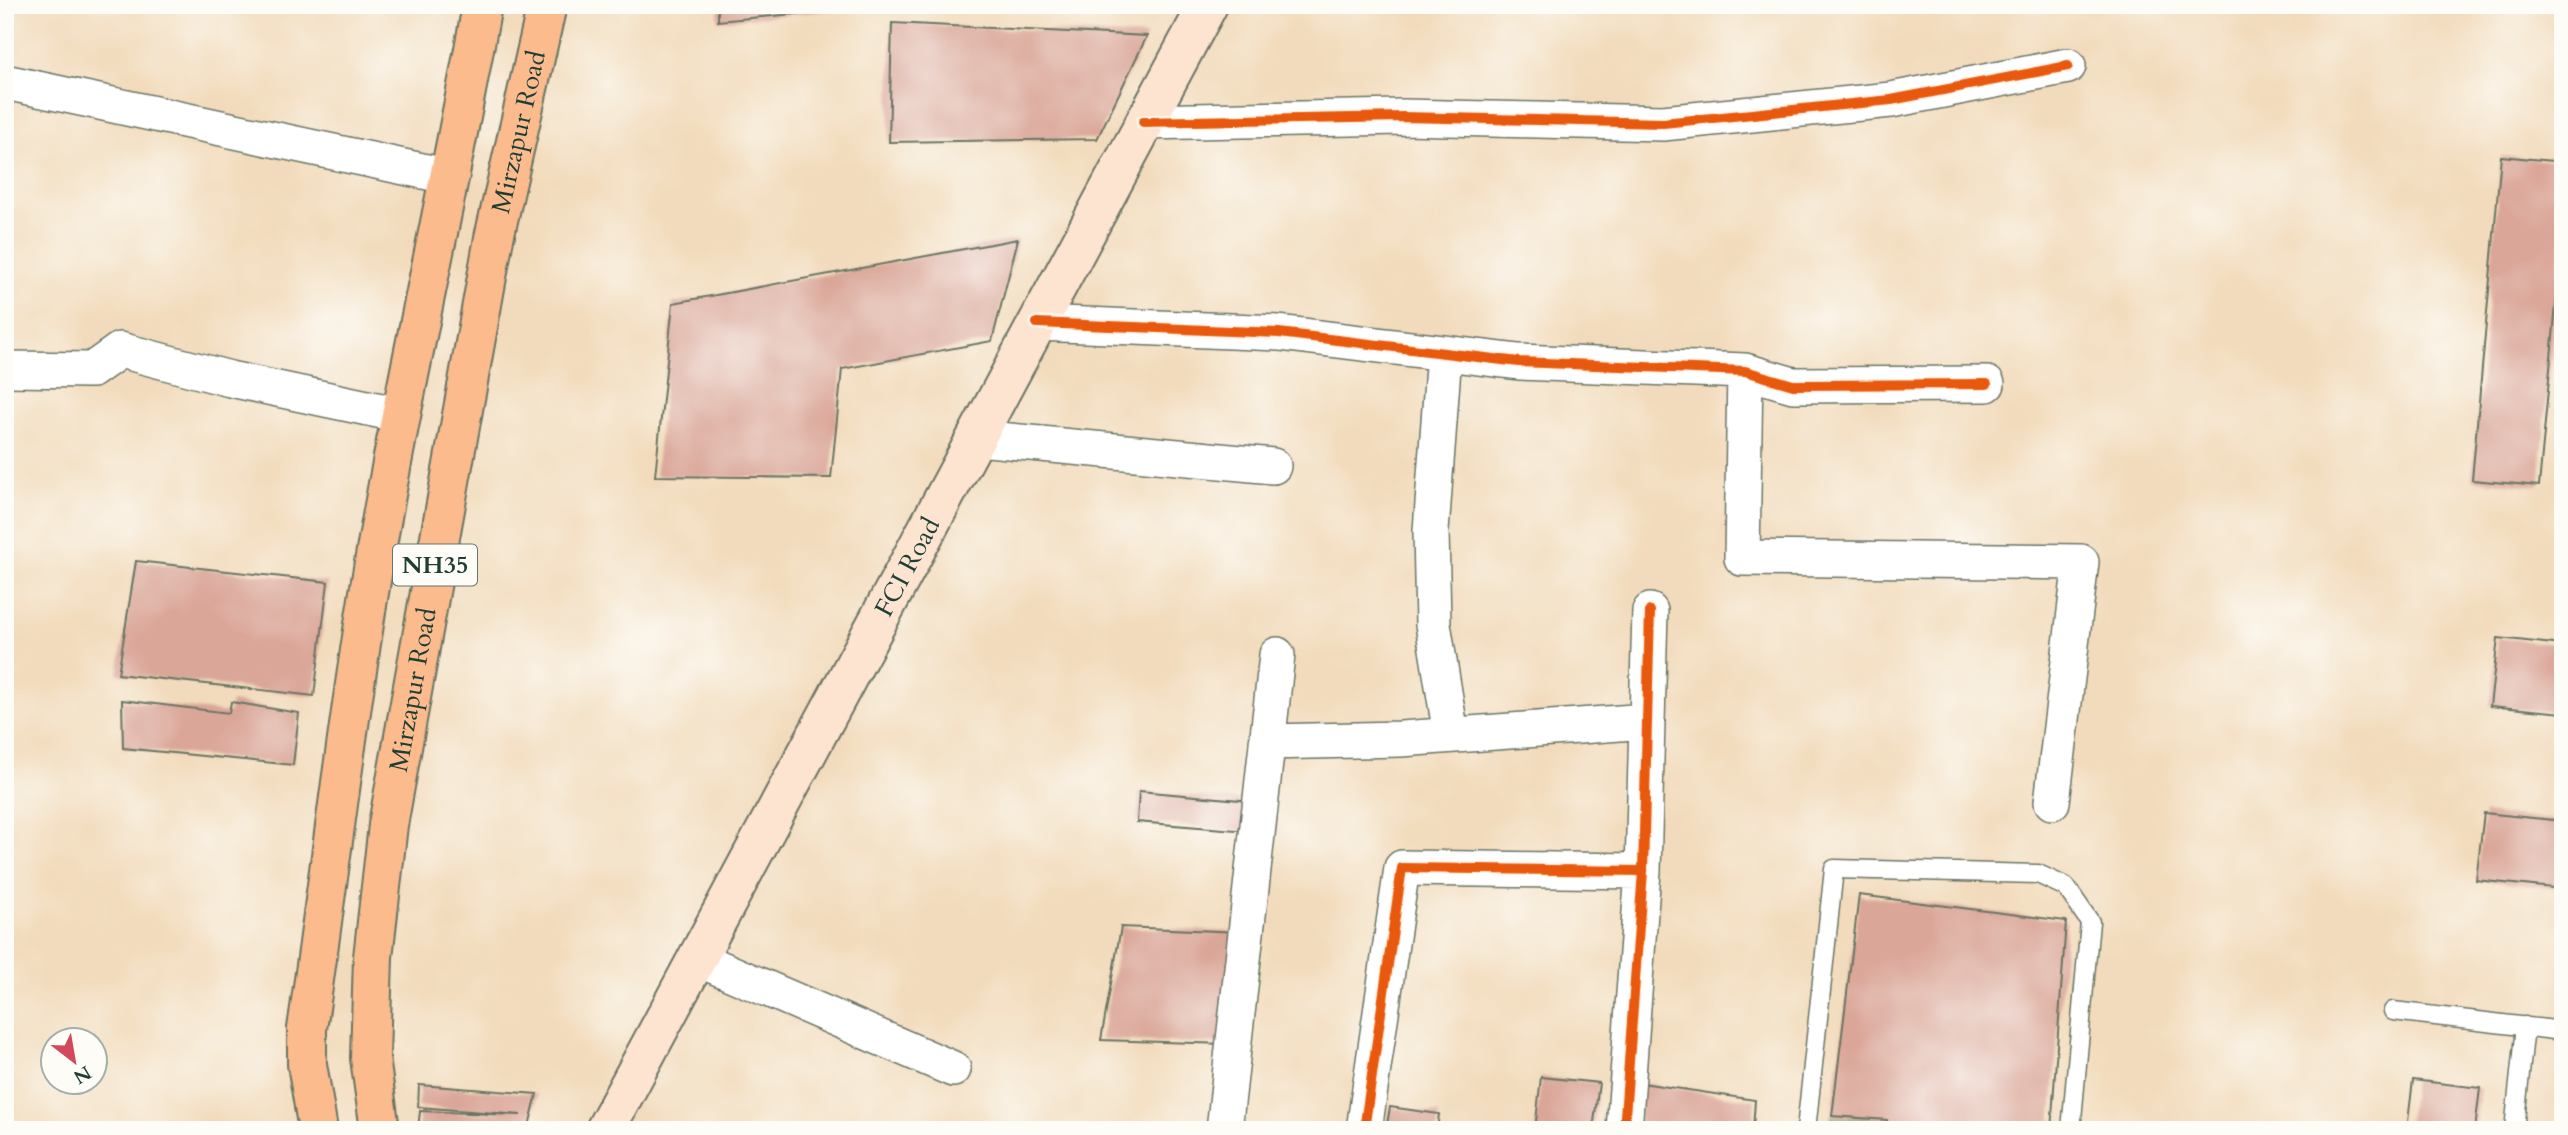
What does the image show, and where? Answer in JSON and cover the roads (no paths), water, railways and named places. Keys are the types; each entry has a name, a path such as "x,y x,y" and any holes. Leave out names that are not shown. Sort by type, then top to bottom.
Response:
{"highway":[{"name":"Mirzapur Road","path":"309,1119 307,1029 368,598 401,415 451,177 482,5"},
{"name":"Mirzapur Road","path":"380,1130 370,1058 373,957 388,825 494,238 547,5"}],"main road":[{"name":"FCI Road","path":"605,1130 1208,5"}],"street":[{"path":"1143,122 1416,117 1664,123 1891,100 2068,66"},
{"path":"5,82 451,177"},
{"path":"1037,323 1279,333 1520,362 1745,371 1793,385 1987,384"},
{"path":"5,369 92,370 120,350 230,379 401,415"},
{"path":"1444,353 1431,531 1433,624 1451,735"},
{"path":"1745,371 1742,558 2081,562 2052,802"},
{"path":"978,438 1273,466"},
{"path":"1625,1130 1643,872 1650,611"},
{"path":"1224,1130 1277,655"},
{"path":"1267,742 1451,735 1647,721"},
{"path":"1364,1130 1402,868 1643,872"},
{"path":"696,958 953,1069"}],"lane":[{"path":"1806,1130 1834,869 2038,874 2066,887 2090,922 2071,1130"},
{"path":"2393,1012 2563,1031"},
{"path":"2514,1130 2525,1027"}]}
